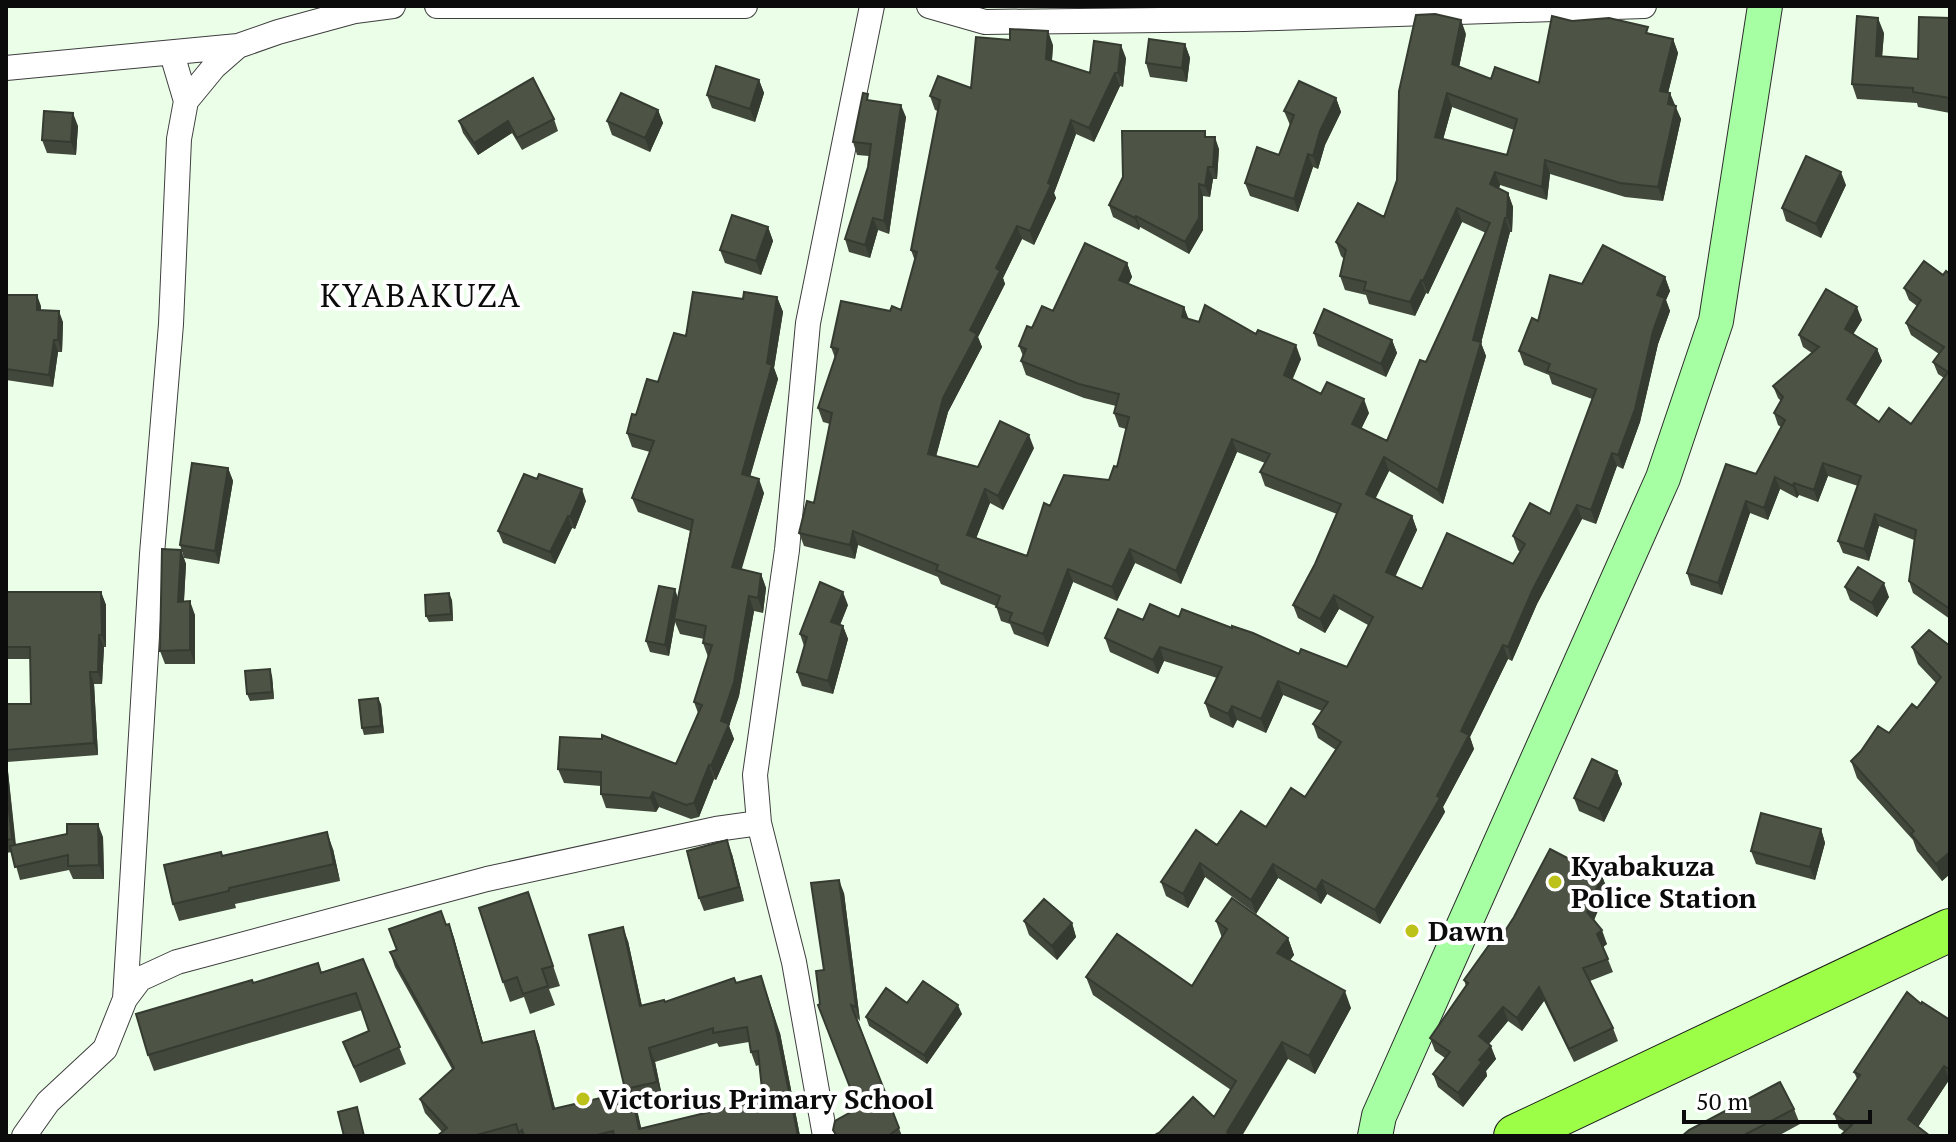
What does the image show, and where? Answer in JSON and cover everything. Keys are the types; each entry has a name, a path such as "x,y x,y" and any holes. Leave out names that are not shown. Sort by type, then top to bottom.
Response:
{"highway":[{"path":"1515,1136 1950,930"}],"street":[{"path":"6,68 238,46 355,11 393,6"},
{"path":"437,6 745,6"},
{"path":"825,1136 794,962 759,823 755,775 787,550 808,323 872,6"},
{"path":"929,6 985,22 1245,19 1644,6"},
{"path":"1375,1136 1379,1116 1663,478 1716,321 1765,6"},
{"path":"186,101 214,67 238,46"},
{"path":"125,999 152,554 171,324 179,139 186,101 172,54"},
{"path":"24,1136 48,1102 105,1049 125,999 140,979 177,962 487,879 716,829 759,823"}],"building":[{"path":"1435,14 1461,20 1452,64 1491,79 1495,67 1539,83 1552,16 1572,21 1609,18 1648,27 1646,33 1673,39 1660,91 1670,93 1668,104 1676,106 1658,187 1620,183 1545,160 1542,187 1495,172 1490,184 1508,193 1507,218 1473,340 1481,342 1438,490 1384,457 1366,494 1412,516 1386,572 1422,589 1447,533 1513,564 1525,544 1513,536 1530,503 1550,514 1596,389 1547,371 1550,364 1519,351 1532,318 1538,321 1550,275 1582,284 1603,245 1665,277 1657,295 1665,298 1653,331 1635,409 1618,455 1612,453 1591,510 1577,505 1532,591 1508,647 1503,645 1461,731 1469,735 1437,796 1440,798 1375,910 1322,880 1316,890 1273,864 1251,900 1200,863 1183,894 1161,882 1196,830 1217,845 1241,811 1266,827 1291,788 1305,797 1341,742 1313,724 1328,702 1278,681 1261,719 1232,706 1228,714 1205,703 1222,667 1160,647 1153,660 1105,638 1118,609 1143,620 1150,604 1179,617 1182,609 1253,633 1299,654 1301,649 1347,667 1373,617 1334,595 1320,619 1293,605 1341,504 1260,472 1270,454 1232,439 1176,571 1130,549 1112,587 1068,569 1043,634 1009,621 1012,613 996,607 1000,596 936,570 938,565 853,531 850,545 799,533 807,501 814,503 832,413 818,408 838,349 831,347 841,301 890,311 892,306 901,310 917,252 911,250 940,100 930,96 938,76 971,88 976,37 1010,40 1010,29 1048,31 1046,59 1090,73 1094,41 1121,45 1118,73 1115,73 1089,128 1071,120 1048,183 1051,185 1030,231 1017,226 996,268 1000,271 970,330 977,334 943,398 928,454 978,467 1000,421 1029,435 998,496 985,489 967,535 1027,556 1044,503 1050,506 1064,475 1109,480 1114,466 1117,467 1129,417 1114,413 1119,394 1079,384 1021,361 1026,349 1019,346 1027,326 1032,328 1042,306 1053,311 1085,243 1127,263 1119,280 1184,307 1182,317 1199,322 1205,305 1256,334 1258,330 1296,345 1284,375 1321,394 1327,382 1364,399 1352,424 1387,441 1420,360 1426,362 1490,223 1457,208 1410,302 1364,290 1366,282 1340,276 1346,250 1336,242 1358,203 1384,217 1397,180 1399,91 1416,15","holes":["1447,93 1517,119 1507,155 1435,137"]},
{"path":"1857,16 1878,18 1876,56 1918,59 1919,17 1950,18 1950,98 1913,92 1913,88 1852,84"},
{"path":"1149,39 1185,44 1182,68 1146,63"},
{"path":"716,66 759,80 750,109 707,95"},
{"path":"533,78 554,119 517,138 508,121 474,143 459,121"},
{"path":"1299,81 1336,98 1320,131 1313,156 1308,154 1294,199 1245,183 1257,147 1279,155 1294,115 1284,111"},
{"path":"621,93 658,110 645,138 607,121"},
{"path":"863,93 868,94 867,100 901,105 884,221 873,218 865,245 845,239 868,167 871,144 853,142"},
{"path":"44,111 73,113 71,142 42,140"},
{"path":"1122,131 1205,131 1205,137 1215,137 1213,167 1208,167 1205,186 1199,184 1199,218 1185,242 1109,205 1123,177"},
{"path":"1806,156 1841,172 1816,224 1782,208"},
{"path":"732,215 768,227 756,261 720,250"},
{"path":"1924,261 1943,275 1946,271 1950,274 1950,609 1909,581 1916,530 1875,514 1864,549 1838,541 1861,476 1823,463 1814,490 1794,483 1793,486 1775,477 1764,508 1746,501 1718,583 1687,573 1726,464 1756,474 1785,420 1774,413 1783,397 1773,386 1819,347 1799,335 1826,289 1857,307 1845,329 1877,349 1847,399 1879,422 1889,408 1911,424 1948,372 1933,362 1944,347 1906,323 1921,300 1904,288"},
{"path":"693,292 743,299 744,292 777,297 767,363 772,365 742,474 759,479 732,567 761,574 758,598 749,596 734,682 721,721 729,724 694,803 686,805 653,792 650,798 601,794 601,772 558,769 560,737 602,739 602,735 676,764 702,705 694,702 712,645 703,643 706,626 674,619 693,520 632,498 654,441 627,433 647,379 658,382 674,333 686,336"},
{"path":"6,295 37,295 37,310 59,311 58,340 54,340 49,375 6,369"},
{"path":"1324,309 1392,340 1381,364 1314,333"},
{"path":"192,463 228,468 215,551 180,545"},
{"path":"524,474 537,479 539,474 582,489 550,552 498,531"},
{"path":"162,549 181,550 178,602 190,601 190,650 160,651"},
{"path":"1858,567 1884,583 1872,603 1845,587"},
{"path":"820,582 843,592 831,622 843,626 828,681 797,672 807,637 800,634"},
{"path":"659,586 675,589 665,645 646,641"},
{"path":"6,592 101,592 102,635 99,635 98,672 90,672 94,743 6,750 6,704 31,704 30,647 6,647"},
{"path":"449,593 451,614 426,616 425,595"},
{"path":"1929,630 1950,646 1950,852 1936,864 1911,834 1914,831 1851,761 1878,726 1889,733 1912,704 1917,708 1941,677 1912,647"},
{"path":"270,669 272,692 247,694 245,671"},
{"path":"378,698 381,726 362,728 359,700"},
{"path":"1592,759 1617,771 1599,809 1574,798"},
{"path":"6,781 12,839 6,840"},
{"path":"1761,813 1821,829 1810,867 1751,851"},
{"path":"67,824 98,824 99,865 68,866 68,855 15,867 10,846 67,834"},
{"path":"327,832 334,864 173,904 164,865 221,852 222,856"},
{"path":"727,840 739,887 699,898 687,851"},
{"path":"1550,849 1602,876 1587,912 1602,930 1597,934 1608,959 1583,968 1613,1028 1569,1049 1539,987 1517,1018 1503,1007 1479,1036 1491,1046 1458,1093 1433,1074 1450,1052 1430,1038 1468,983 1464,980 1497,934 1501,937 1514,917"},
{"path":"839,880 856,1007 851,1005 899,1128 888,1136 837,1136 833,1130 835,1121 858,1108 818,1005 816,971 824,970 811,883"},
{"path":"528,892 553,966 542,969 548,986 523,994 517,977 503,982 479,908"},
{"path":"1232,898 1288,938 1277,953 1345,991 1309,1056 1282,1042 1227,1132 1231,1136 1153,1136 1193,1097 1214,1117 1236,1081 1086,977 1117,934 1192,986 1227,929 1216,921"},
{"path":"1044,899 1072,923 1052,946 1024,921"},
{"path":"441,911 446,925 449,924 482,1043 534,1031 553,1109 631,1091 639,1129 763,1099 758,1051 751,1052 747,1027 713,1033 713,1028 649,1048 657,1082 625,1089 589,935 623,927 640,1006 665,1002 734,978 736,983 761,976 774,1019 798,1136 614,1136 613,1131 593,1136 524,1136 522,1130 519,1133 516,1124 473,1136 437,1136 447,1128 420,1099 454,1068 390,952 397,950 389,929"},
{"path":"363,959 400,1047 354,1067 343,1042 369,1031 356,993 148,1055 136,1014 318,963 321,973"},
{"path":"923,981 958,1005 924,1055 866,1017 886,988 907,1003"},
{"path":"1907,992 1921,1004 1950,1020 1950,1067 1944,1066 1908,1119 1930,1136 1840,1136 1852,1125 1834,1114 1860,1075 1854,1072"},
{"path":"1780,1082 1794,1109 1747,1136 1682,1136 1689,1130"},
{"path":"357,1107 364,1136 344,1136 338,1112"}],"place":[{"name":"Kyabakuza Police Station","path":"1555,882"},
{"name":"Dawn","path":"1412,931"},
{"name":"Victorius Primary School","path":"583,1099"}],"district":[{"name":"KYABAKUZA","path":"421,296"}]}
